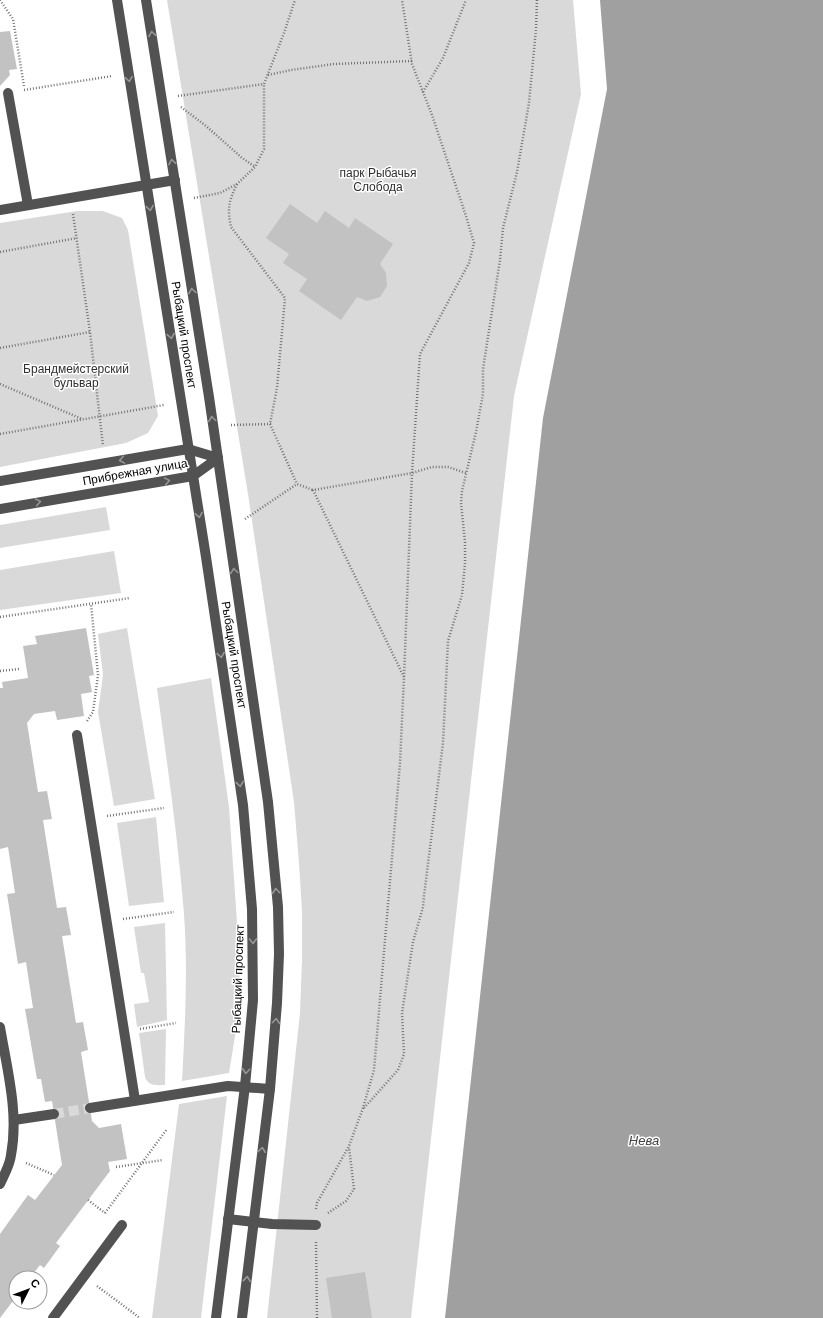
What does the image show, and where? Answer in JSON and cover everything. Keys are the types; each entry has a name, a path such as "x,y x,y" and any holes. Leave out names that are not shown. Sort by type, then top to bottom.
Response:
{"street":[{"name":"Рыбацкий проспект","path":"117,0 243,805 252,909 253,1000 245,1086 216,1318"},
{"name":"Рыбацкий проспект","path":"146,0 218,458 268,802 278,908 279,954 277,1003 270,1089 242,1318"},
{"path":"8,93 28,205"},
{"path":"0,210 175,180"},
{"name":"Прибрежная улица","path":"0,481 188,449 218,458"},
{"name":"Прибрежная улица","path":"0,509 192,476 218,458"},
{"path":"78,735 134,1100"},
{"path":"0,1027 11,1092 14,1120 11,1156 0,1184"},
{"path":"90,1108 228,1086 245,1086 270,1089"},
{"path":"14,1120 54,1114"},
{"path":"228,1219 272,1224 316,1225"},
{"path":"53,1318 122,1225"}],"path":[{"path":"0,0 13,19 25,90"},
{"path":"194,198 220,193 237,184 255,167 264,149 264,84 295,0"},
{"path":"317,1204 349,1146 364,1108 374,1070 400,763 412,473 420,354 469,263 474,243 412,62 402,0"},
{"path":"423,92 444,58 466,0"},
{"path":"364,1108 398,1070 404,1054 402,1013 413,942 423,907 443,743 448,640 462,595 465,542 461,503 462,491 483,394 483,369 500,260 503,228 518,172 529,102 536,29 537,0"},
{"path":"268,75 334,64 412,62"},
{"path":"8,93 113,76"},
{"path":"178,96 264,84"},
{"path":"179,106 206,126 241,157 255,167"},
{"path":"237,184 230,198 228,213 231,227 285,298 277,388 270,424 297,484 313,490 412,473 432,467 448,467 466,473"},
{"path":"72,207 90,332 103,446"},
{"path":"0,252 77,238"},
{"path":"0,348 90,332"},
{"path":"0,384 84,420"},
{"path":"0,434 164,405"},
{"path":"231,425 270,424"},
{"path":"246,519 297,484"},
{"path":"313,490 404,677"},
{"path":"0,617 130,598"},
{"path":"78,735 93,712 98,675 91,604"},
{"path":"0,671 19,668"},
{"path":"91,819 164,808"},
{"path":"107,921 174,912"},
{"path":"124,1032 176,1023"},
{"path":"105,1213 167,1129"},
{"path":"317,1318 316,1217 332,1212 346,1201 354,1189 349,1146"},
{"path":"11,1156 54,1175"},
{"path":"116,1167 163,1160"},
{"path":"88,1200 122,1225"},
{"path":"83,1276 140,1318"}],"green space":[{"name":"парк Рыбачья Слобода","path":"167,0 573,0 581,94 514,396 411,1318 267,1318 300,1013 302,911 299,863 294,802 248,494"},
{"name":"Брандмейстерский бульвар","path":"77,211 103,211 122,218 128,230 158,416 148,433 126,443 0,467 0,223"},
{"path":"106,507 110,530 0,548 0,525"},
{"path":"114,551 121,593 0,610 0,570"},
{"path":"127,628 155,799 114,806 98,712 103,675 98,634"},
{"path":"211,678 229,807 240,966 237,1024 229,1073 182,1081 186,977 184,914 182,886 157,688"},
{"path":"156,817 164,902 129,906 117,823"},
{"path":"165,923 167,1020 137,1027 134,1004 149,1002 144,973 141,973 134,927"},
{"path":"166,1029 165,1085 153,1085 145,1077 139,1033"},
{"path":"227,1096 201,1318 152,1318 179,1104"}],"water":[{"name":"Нева","path":"600,0 823,0 823,1318 445,1318 543,418 607,89"}],"building":[{"path":"10,31 17,69 9,70 10,75 0,86 0,32"},
{"path":"290,204 317,223 325,211 349,228 355,218 393,244 380,264 386,273 387,286 380,297 367,301 357,297 341,320 299,291 307,279 283,263 289,254 266,238"},
{"path":"86,628 94,675 89,676 92,692 81,694 84,716 57,720 55,711 34,714 27,723 38,792 47,791 52,819 43,820 57,908 66,907 71,935 62,936 76,1023 83,1022 88,1050 81,1052 92,1121 99,1128 121,1124 127,1159 108,1162 110,1171 56,1243 60,1246 44,1268 40,1265 36,1270 8,1270 8,1308 0,1318 0,1234 28,1195 35,1200 62,1165 52,1101 45,1102 41,1079 37,1079 25,1009 33,1008 26,962 18,964 7,894 15,893 8,847 0,849 0,688 3,688 2,682 28,678 23,646 37,644 35,636"},
{"path":"365,1272 372,1318 332,1318 326,1278"}],"tunnel":[{"path":"54,1114 90,1108"}]}
